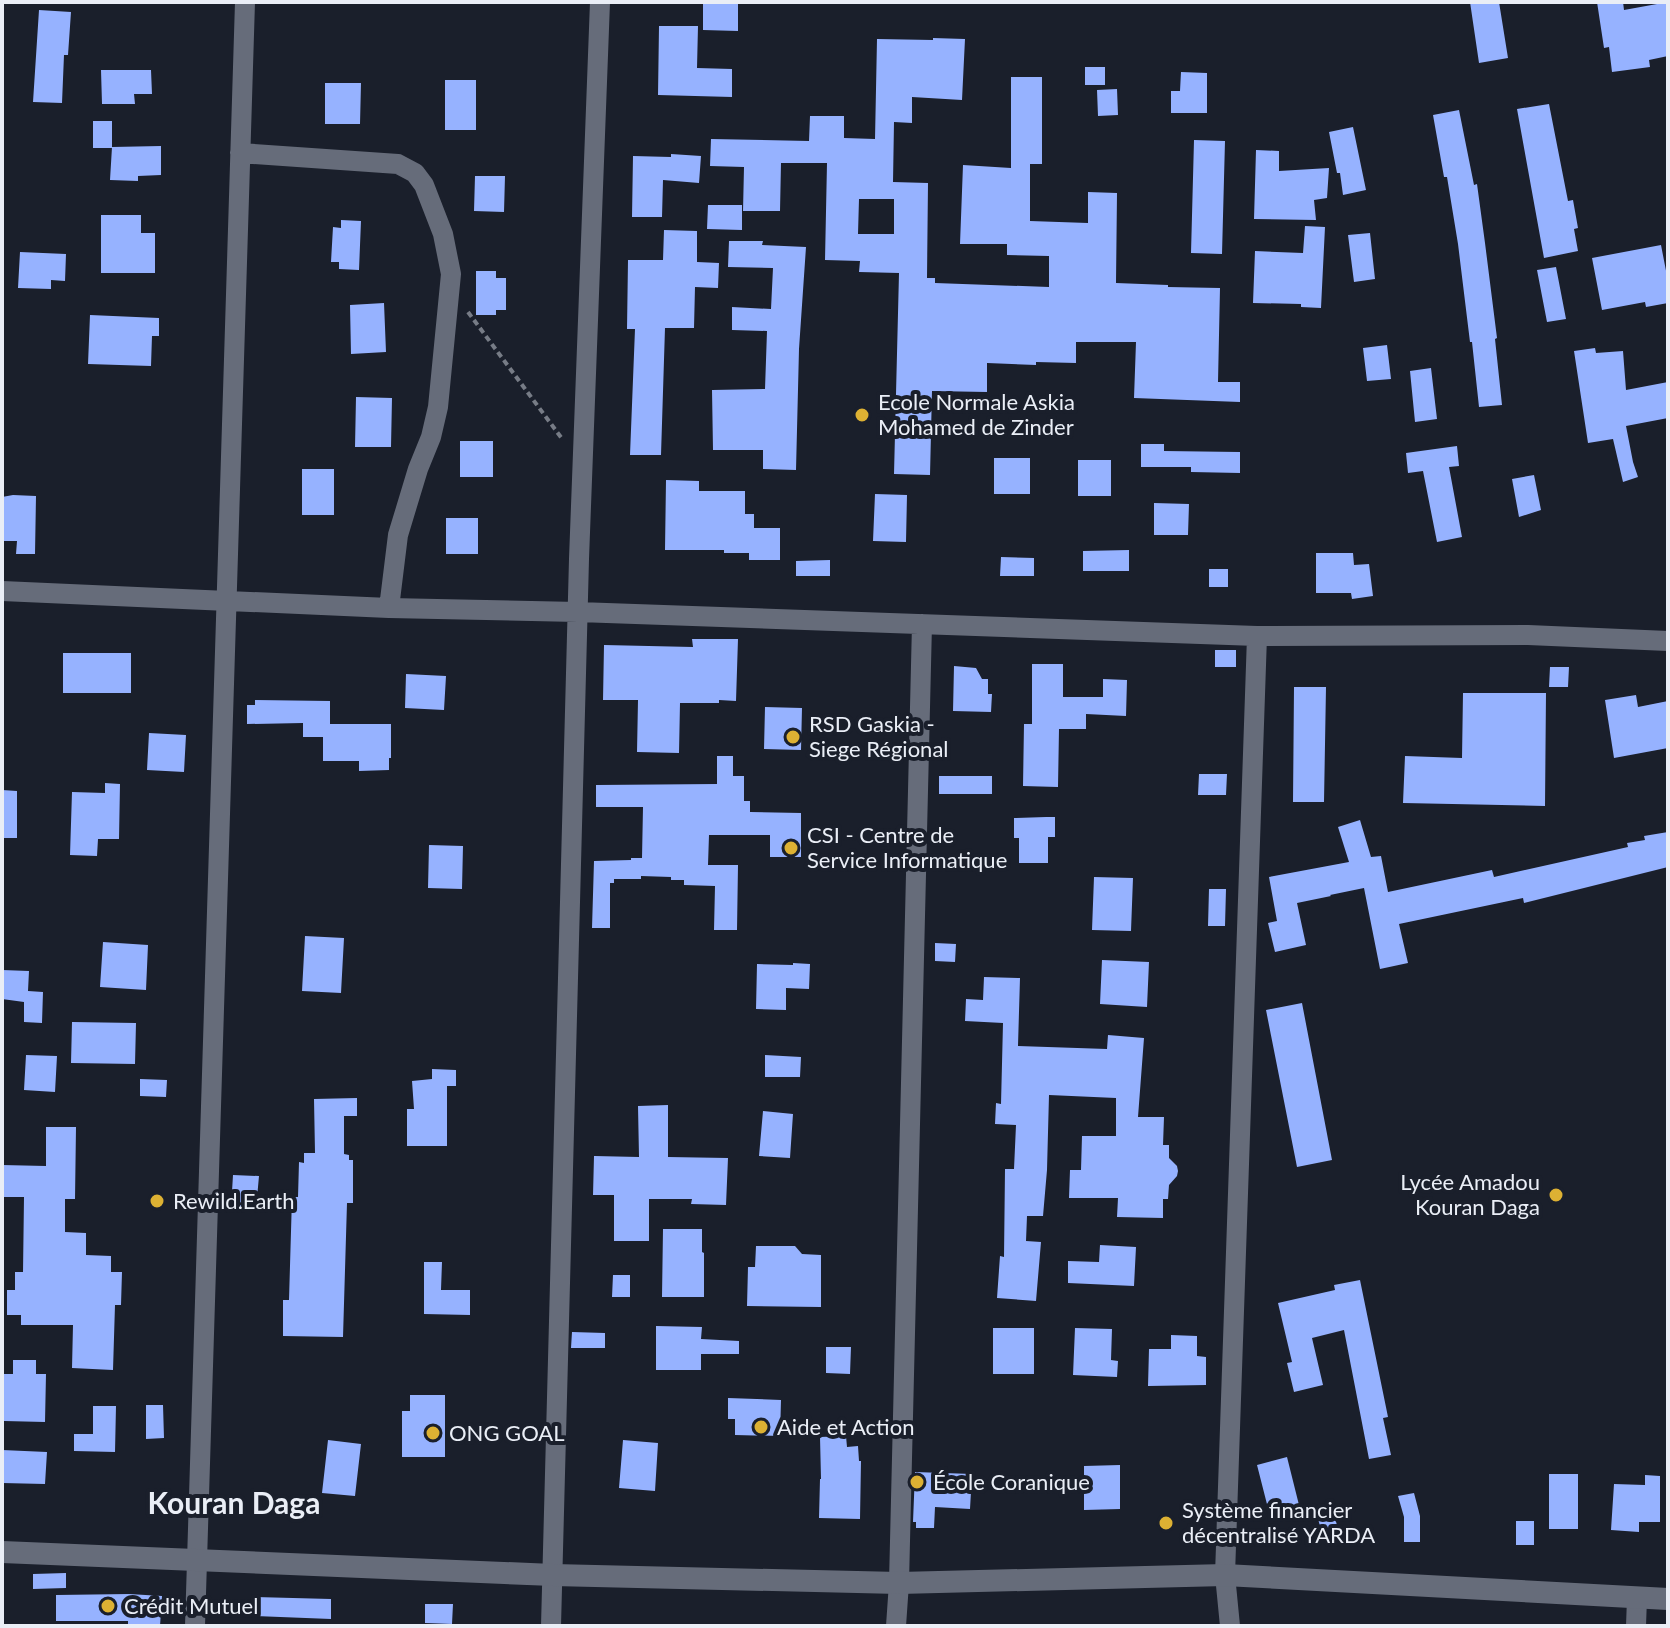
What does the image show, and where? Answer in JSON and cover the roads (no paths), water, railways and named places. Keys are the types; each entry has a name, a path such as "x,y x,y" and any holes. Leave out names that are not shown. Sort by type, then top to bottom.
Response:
{"street":[{"path":"195,1626 245,2"},
{"path":"551,1626 582,463 600,2"},
{"path":"240,153 398,164 415,173 434,206 451,274 438,407 398,535 389,608"},
{"path":"2,591 389,608 1257,636 1528,635 1668,641"},
{"path":"896,1626 922,624"},
{"path":"1230,1626 1225,1575 1257,636"},
{"path":"2,1552 553,1575 899,1583 1225,1575 1668,1599"},
{"path":"1636,1626 1637,1598"}],"place":[{"name":"Ecole Normale Askia Mohamed de Zinder","path":"862,415"},
{"name":"RSD Gaskia - Siege Régional","path":"793,737"},
{"name":"CSI - Centre de Service Informatique","path":"791,848"},
{"name":"Lycée Amadou Kouran Daga","path":"1556,1195"},
{"name":"Rewild.Earth","path":"157,1201"},
{"name":"Aide et Action","path":"761,1427"},
{"name":"ONG GOAL","path":"433,1433"},
{"name":"École Coranique","path":"917,1482"},
{"name":"Système financier décentralisé YARDA","path":"1166,1523"},
{"name":"Crédit Mutuel","path":"108,1606"}],"district":[{"name":"Kouran Daga","path":"234,1504"}]}
